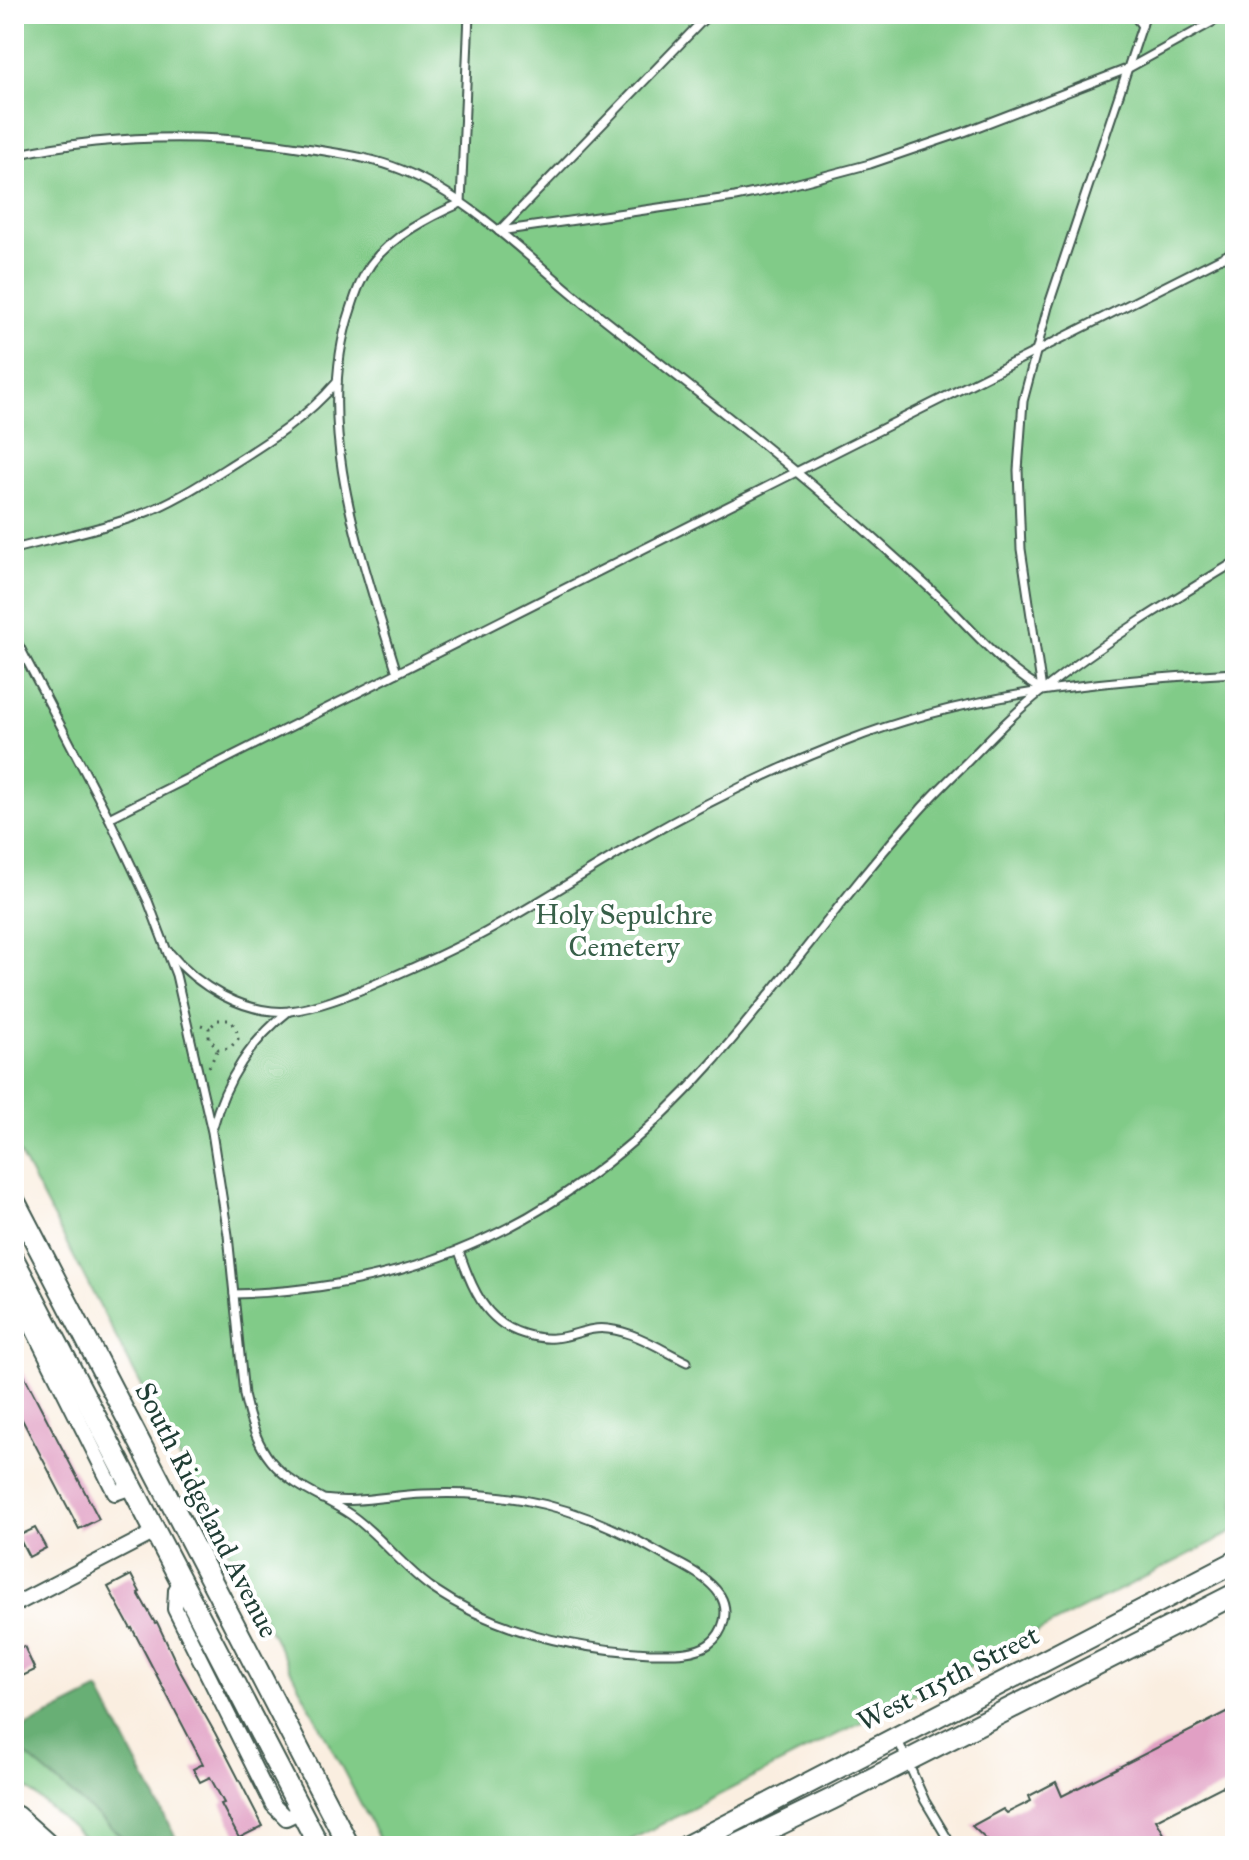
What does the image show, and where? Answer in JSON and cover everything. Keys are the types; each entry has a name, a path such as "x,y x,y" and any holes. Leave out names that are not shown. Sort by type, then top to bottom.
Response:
{"highway":[{"path":"14,1820 43,1846"}],"main road":[{"name":"South Ridgeland Avenue","path":"14,1200 349,1846"},
{"name":"South Ridgeland Avenue","path":"14,1260 319,1846"},
{"name":"West 115th Street","path":"687,1846 1235,1562"},
{"name":"West 115th Street","path":"735,1846 1235,1594"}],"street":[{"name":"South Ridgeland Avenue","path":"14,1291 115,1493 132,1487"},
{"path":"14,1605 155,1532"}],"lane":[{"path":"461,203 469,14"},
{"path":"499,231 709,14"},
{"path":"1133,14 1142,26"},
{"path":"1042,690 1021,549 1018,470 1023,401 1035,351 1146,14"},
{"path":"499,231 735,197 826,176 952,137 1127,69 1227,14"},
{"path":"14,155 149,139 230,138 272,142 373,160 405,171 461,203 499,231 795,472 896,558 1005,663 1042,690"},
{"path":"397,673 365,571 347,491 339,434 337,382 340,349 360,282 371,264 403,235 461,203"},
{"path":"109,818 1235,251"},
{"path":"14,549 118,522 164,505 202,484 296,422 319,403 337,382"},
{"path":"234,1294 271,1293 350,1282 419,1265 459,1251 523,1221 589,1177 683,1094 743,1026 892,841 1003,725 1042,690 1130,628 1235,562"},
{"path":"14,636 109,818 148,901 176,975 212,1132 248,1416 270,1460 303,1490 351,1515 433,1589 485,1618 540,1637 602,1650 684,1652 710,1643 717,1636 726,1615 723,1601 710,1582 638,1540 563,1508 512,1497 445,1493 367,1501 322,1499"},
{"path":"165,947 197,979 237,1002 262,1009 289,1011 326,1003 486,932 686,815 844,742 947,710 1042,690 1235,673"},
{"path":"212,1132 218,1109 243,1060 261,1036 289,1011"},
{"path":"459,1251 471,1286 494,1318 509,1330 555,1338 605,1328 628,1332 687,1362"},
{"path":"896,1736 925,1801 952,1846"},
{"path":"872,1846 894,1846"}],"path":[{"path":"187,1018 209,1028"},
{"path":"218,1020 230,1020 236,1028 238,1039 230,1048 218,1049 209,1038 209,1028 218,1020"}],"green space":[{"name":"Holy Sepulchre Cemetery","path":"14,14 1235,14 1235,1531 619,1846 383,1846 14,1143"},
{"path":"99,1690 180,1846 133,1846 14,1745 14,1711 24,1728"},
{"path":"14,1745 133,1846 94,1846 14,1777"}],"building":[{"path":"14,1356 99,1519 79,1529 14,1404"},
{"path":"35,1528 46,1548 29,1557 18,1536"},
{"path":"131,1575 263,1826 239,1838 210,1777 200,1782 193,1769 203,1764 108,1587"},
{"path":"24,1646 35,1670 14,1680 14,1650"},
{"path":"1235,1708 1235,1780 1156,1820 1171,1846 993,1846 972,1826 1003,1809 1007,1813 1031,1801 1029,1796 1056,1782 1062,1796"}]}
